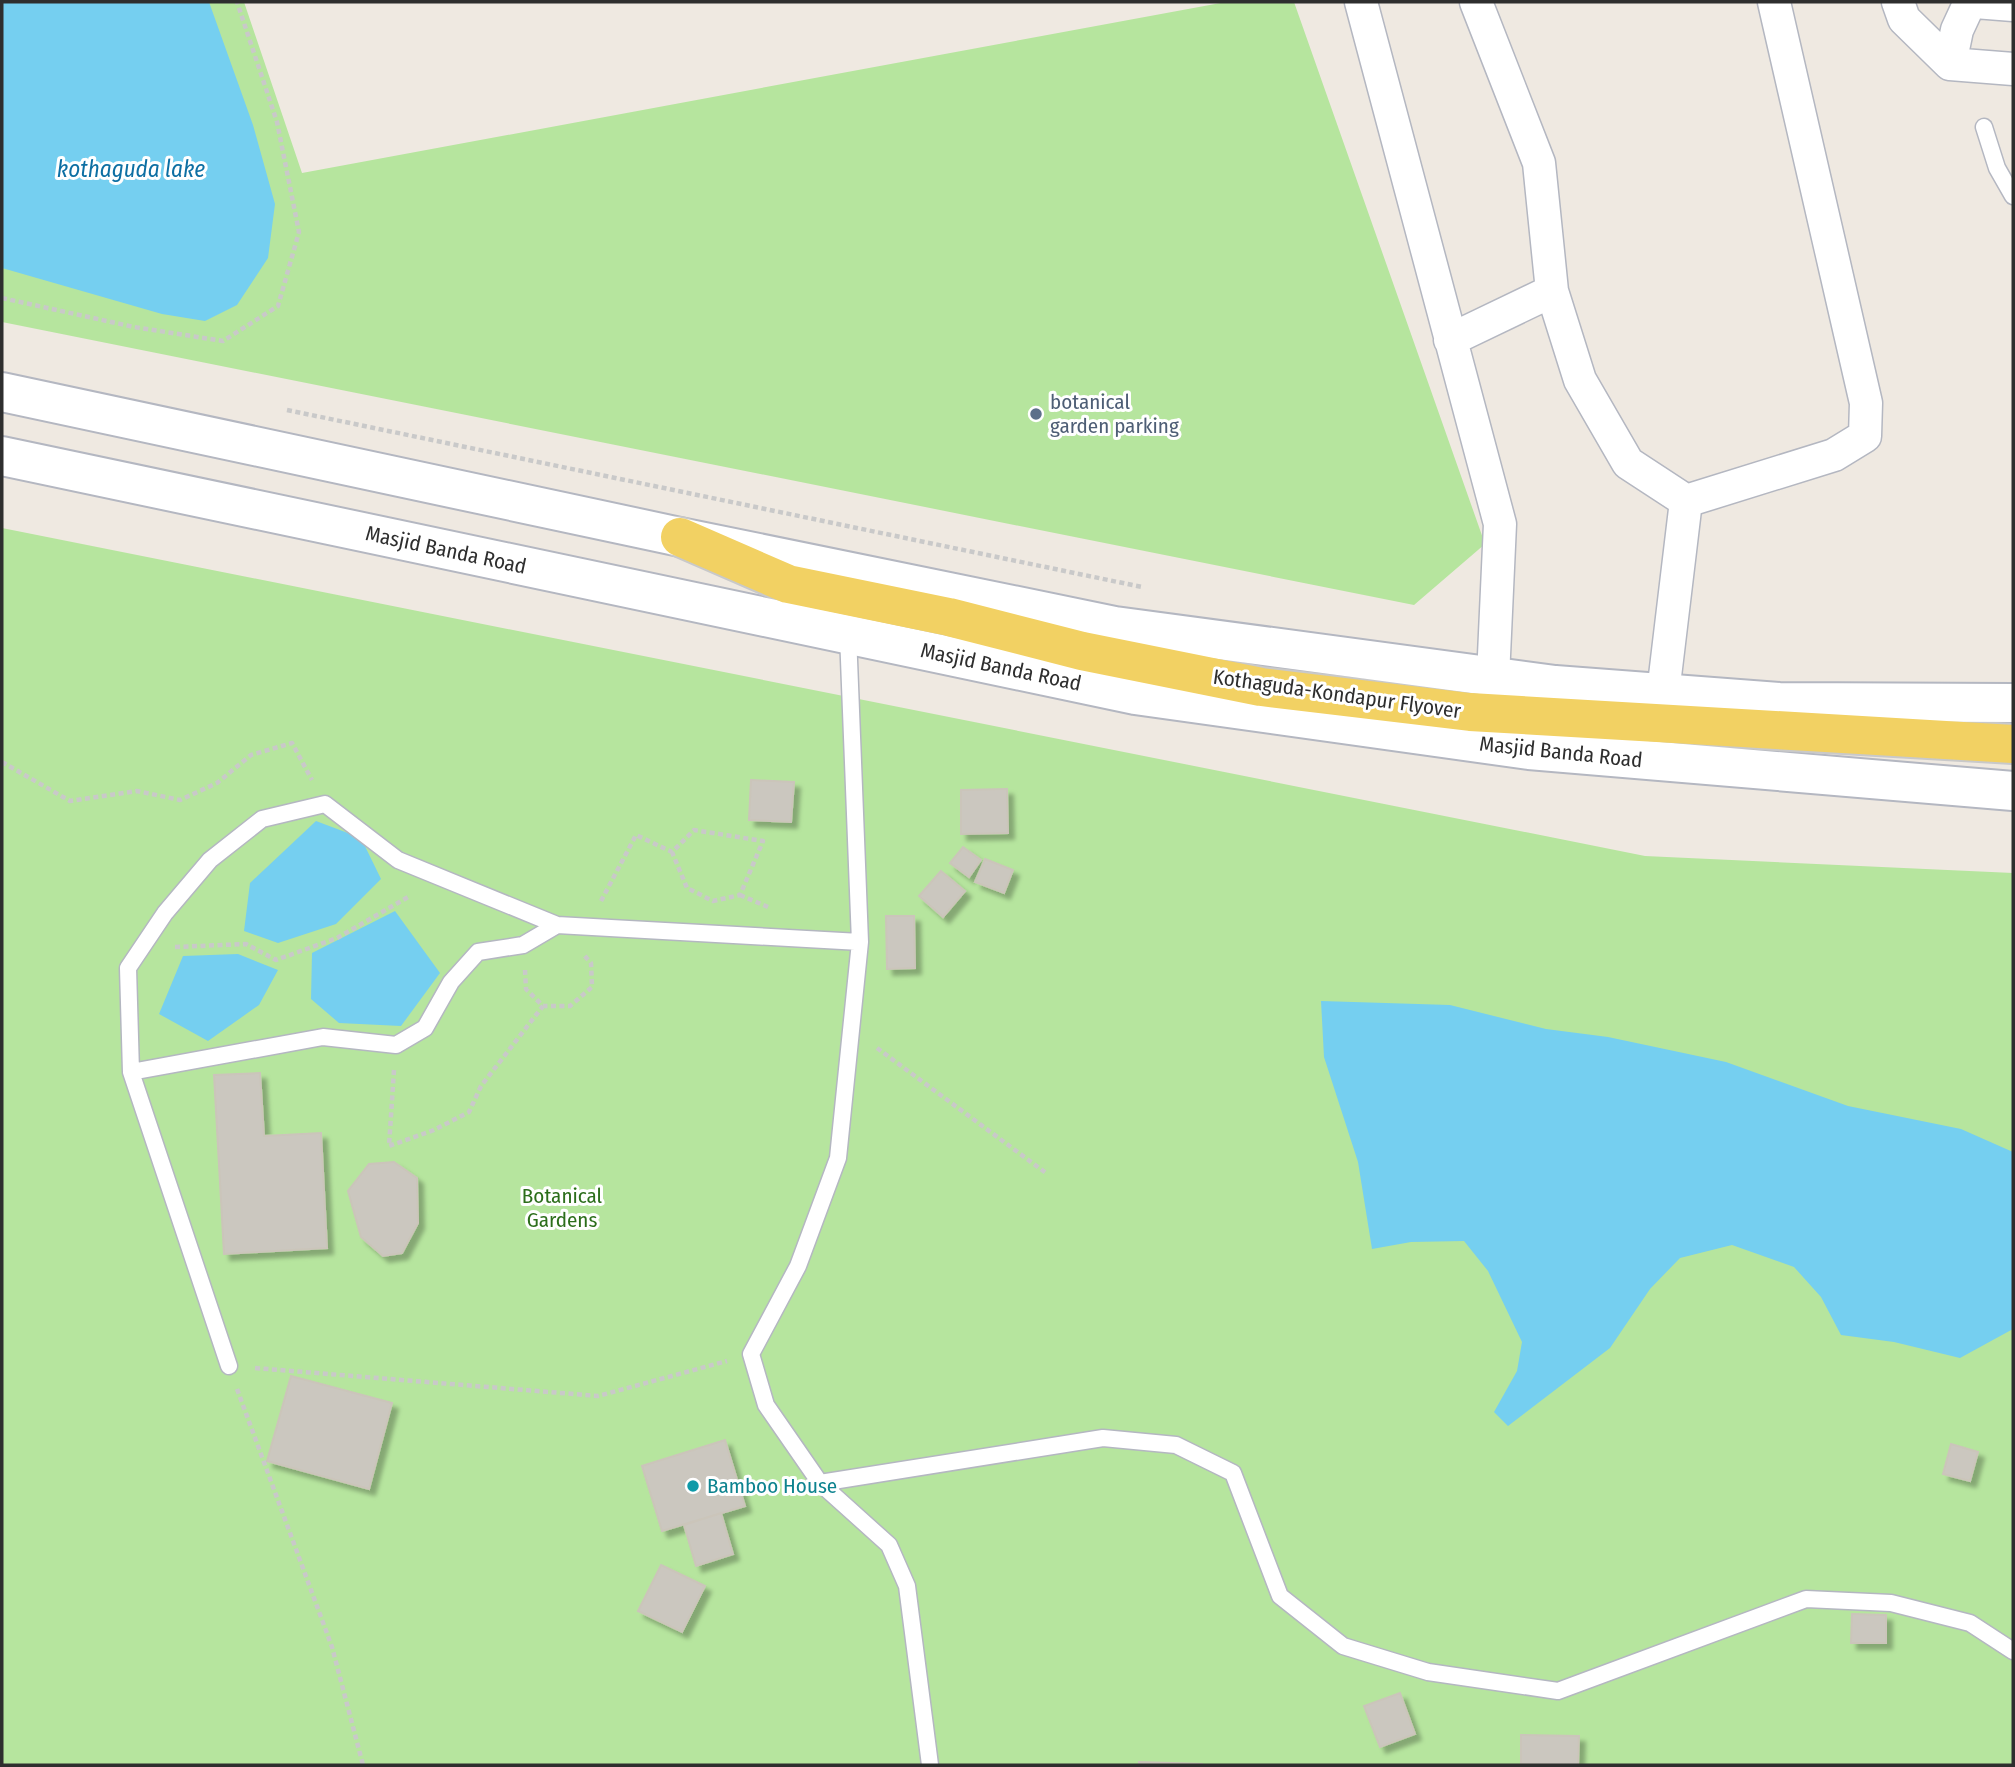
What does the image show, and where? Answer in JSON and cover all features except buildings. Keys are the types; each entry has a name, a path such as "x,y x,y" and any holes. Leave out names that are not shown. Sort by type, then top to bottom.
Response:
{"main road":[{"path":"2,392 680,537 1115,626 1555,685 1779,702 2013,703"},
{"name":"Masjid Banda Road","path":"2,456 1135,695 1516,748 2013,791"},
{"name":"Kothaguda-Kondapur Flyover","path":"680,537 788,583 949,617 1082,651 1261,687 1470,712 2013,744"}],"street":[{"path":"1361,2 1500,524 1493,677"},
{"path":"1476,2 1539,163 1552,291 1580,380 1628,463 1686,501"},
{"path":"1686,501 1834,455 1866,436 1866,403 1774,2"},
{"path":"1898,2 1904,19 1950,64 2013,69"},
{"path":"1950,64 1957,30 1972,2 2013,5"},
{"path":"1450,340 1552,291"},
{"path":"1663,693 1686,501"}],"lane":[{"path":"1984,127 1997,169 2013,196"},
{"path":"848,634 860,942 838,1158 798,1266 751,1354 766,1405 820,1483 889,1545 907,1586 930,1765"},
{"path":"229,1366 131,1072 128,968 165,913 210,860 262,819 325,804 398,860 557,925 860,942"},
{"path":"131,1072 323,1037 396,1045 425,1028 451,982 478,952 523,945 557,925"},
{"path":"820,1483 1103,1438 1176,1445 1233,1473 1280,1596 1343,1646 1428,1672 1558,1691 1806,1599 1891,1603 1970,1623 2013,1651"}],"path":[{"path":"2,298 134,327 223,341 278,306 299,232 277,122 237,2"},
{"path":"287,410 1142,587"},
{"path":"2,762 70,801 137,791 180,800 216,783 251,755 292,743 325,804"},
{"path":"588,927 636,835 672,852 687,888 713,901 740,895 763,841 694,830 672,852"},
{"path":"141,948 246,944 275,960 337,938 441,878"},
{"path":"523,945 526,989 543,1006 570,1006 592,986 591,962 557,925"},
{"path":"396,1045 389,1146 434,1130 469,1112 481,1086 543,1006"},
{"path":"851,1028 1046,1173"},
{"path":"363,1765 332,1647 229,1366 598,1396 751,1354"}],"green space":[{"path":"2,2 244,2 302,173 1226,2 1294,2 1485,544 1414,605 2,322"},
{"name":"Botanical Gardens","path":"2,528 1645,856 2013,873 2013,1765 2,1765"}],"water":[{"name":"kothaguda lake","path":"2,2 209,2 253,125 275,204 268,258 237,305 205,321 162,314 2,268"},
{"path":"316,821 361,838 381,879 336,924 278,943 244,931 250,883"},
{"path":"395,911 440,973 401,1026 339,1023 311,999 312,953"},
{"path":"238,954 278,970 259,1005 208,1041 159,1014 183,956"},
{"path":"1321,1001 1450,1005 1546,1029 1608,1037 1726,1062 1848,1106 1961,1129 2013,1152 2013,1329 1960,1358 1894,1342 1841,1335 1821,1297 1794,1267 1732,1245 1680,1258 1650,1289 1610,1348 1508,1426 1494,1412 1517,1371 1522,1342 1488,1271 1464,1241 1411,1242 1372,1249 1358,1162 1324,1057"}],"place":[{"name":"botanical garden parking","path":"1036,414"},
{"name":"Bamboo House","path":"693,1486"}]}
